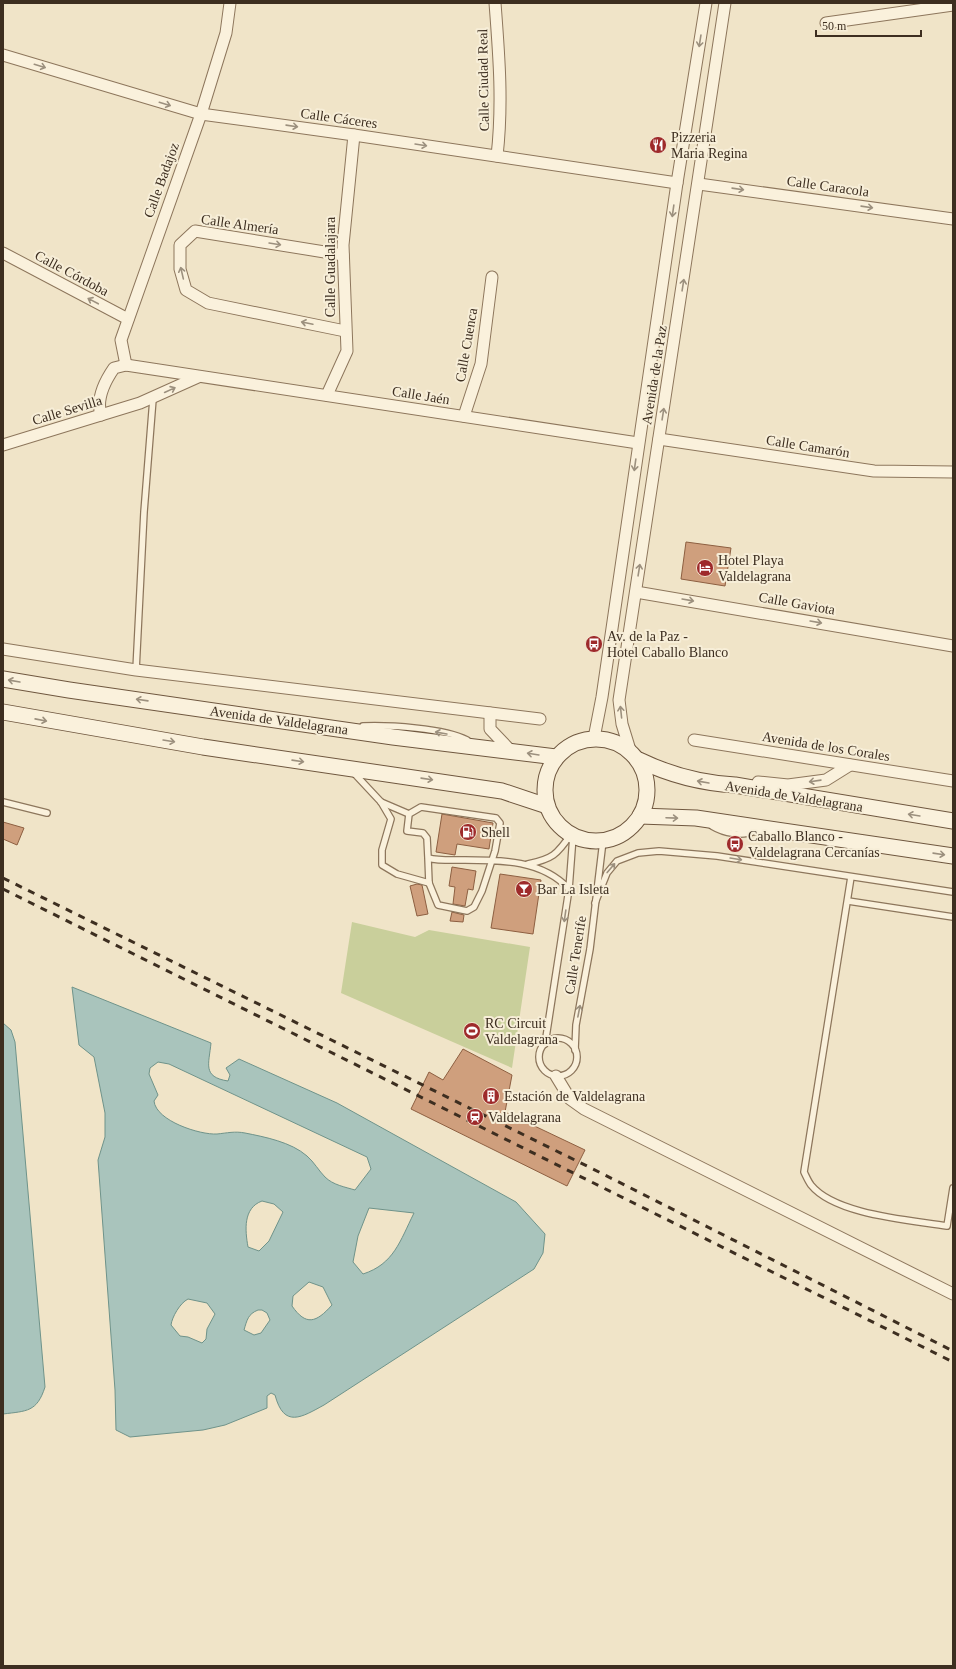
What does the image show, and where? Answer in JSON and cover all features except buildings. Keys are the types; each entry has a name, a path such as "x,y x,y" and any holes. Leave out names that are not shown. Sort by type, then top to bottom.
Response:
{"main road":[{"name":"Avenida de Valdelagrana","path":"3,679 333,728 556,757"},
{"path":"3,712 203,747 502,791 547,806"},
{"path":"594,738 606,739 618,743 634,755 645,773 648,787 646,802 640,816 630,828 618,836 603,841 588,841 572,835 560,827 552,817 547,806 545,789 548,772 556,757 566,748 577,742 594,738"},
{"name":"Avenida de Valdelagrana","path":"634,755 662,771 700,782 735,785 953,821"},
{"path":"640,816 704,820 953,856"}],"street":[{"name":"Calle Badajoz","path":"126,365 121,340 201,114 226,33 230,3"},
{"name":"Calle Ciudad Real","path":"495,3 500,63 501,113 497,156"},
{"name":"Avenida de la Paz","path":"594,738 677,183 706,3"},
{"name":"Avenida de la Paz","path":"634,755 622,724 620,700 699,184 725,3"},
{"path":"826,23 953,5"},
{"name":"Calle Cáceres","path":"3,55 201,114 677,183"},
{"name":"Calle Guadalajara","path":"327,395 347,351 343,255 346,199 354,135"},
{"name":"Calle Caracola","path":"699,184 953,219"},
{"name":"Calle Almería","path":"343,255 195,231 180,245 180,269 186,290 208,303 345,331"},
{"name":"Calle Córdoba","path":"3,253 128,319"},
{"name":"Calle Cuenca","path":"464,416 481,364 492,277"},
{"path":"101,415 98,407 101,393 110,374 114,368 126,365"},
{"name":"Calle Jaén","path":"126,365 638,443"},
{"path":"152,399 198,377"},
{"name":"Calle Sevilla","path":"3,445 152,399"},
{"name":"Calle Camarón","path":"659,438 874,471 953,472"},
{"name":"Calle Gaviota","path":"636,592 953,646"},
{"path":"3,649 136,670 540,720"},
{"path":"490,713 490,729 510,750"},
{"name":"Avenida de los Corales","path":"694,740 953,781"},
{"path":"735,785 758,782 788,785 826,780 850,765"},
{"path":"556,1076 570,1099 584,1109 953,1294"}],"lane":[{"path":"136,670 144,512 152,399"},
{"path":"350,769 381,802 391,819 382,850 382,865 396,874 429,884"},
{"path":"3,802 47,812"},
{"path":"381,802 409,814"},
{"path":"421,807 496,818 500,823 495,851 478,901 467,911 438,905 429,884 427,838 423,833 407,831 409,814 421,807"},
{"path":"528,864 543,861 558,852 572,835"},
{"name":"Calle Tenerife","path":"545,1044 569,889 572,835"},
{"name":"Calle Tenerife","path":"576,1050 576,1025 590,949 603,841"},
{"path":"595,903 607,872 617,861 638,853 659,851 717,856 953,892"},
{"path":"428,858 437,860 491,860 528,864 554,875 569,889"},
{"path":"851,877 804,1172 812,1186 824,1196 857,1212 947,1226 953,1188"},
{"path":"848,901 953,917"},
{"path":"556,1038 568,1041 576,1050 577,1059 575,1066 570,1072 563,1076 556,1076 545,1071 539,1061 541,1049 545,1044 556,1038"}],"green space":[{"name":"RC Circuit Valdelagrana","path":"352,922 415,937 429,930 530,947 512,1068 341,993"}],"water":[{"path":"72,987 211,1043 209,1068 214,1076 220,1079 228,1081 230,1075 226,1068 239,1059 337,1103 516,1202 545,1234 543,1253 534,1269 324,1405 308,1413 295,1417 283,1413 275,1395 271,1393 267,1396 267,1408 225,1425 203,1430 130,1437 116,1430 115,1390 98,1160 105,1137 105,1113 94,1057 79,1045","holes":["158,1062 169,1064 367,1157 371,1169 355,1190 328,1180 307,1156 301,1151 286,1144 269,1138 245,1133 234,1132 209,1134 180,1125 162,1115 157,1108 154,1101 158,1095 149,1074 150,1068","262,1201 274,1204 283,1212 269,1241 259,1251 248,1247 246,1227 248,1214 251,1209","369,1208 414,1213 395,1250 382,1264 374,1270 363,1274 353,1262 358,1236","309,1282 323,1287 332,1305 321,1316 311,1320 302,1317 292,1306 293,1296","188,1299 207,1303 215,1314 207,1329 206,1339 202,1343 188,1337 180,1336 171,1325 179,1307","262,1310 267,1313 270,1320 261,1333 254,1335 244,1330 247,1320 252,1313"]},
{"path":"3,1023 11,1030 15,1042 45,1387 35,1406 25,1411 3,1414"}],"railway":[{"path":"3,878 593,1169 953,1351"},
{"path":"3,889 953,1362"}],"place":[{"name":"Pizzeria Maria Regina","path":"658,145"},
{"name":"Hotel Playa Valdelagrana","path":"705,568"},
{"name":"Av. de la Paz - Hotel Caballo Blanco","path":"594,644"},
{"name":"Shell","path":"468,832"},
{"name":"Caballo Blanco - Valdelagrana Cercanías","path":"735,844"},
{"name":"Bar La Isleta","path":"524,889"},
{"name":"RC Circuit Valdelagrana","path":"472,1031"},
{"name":"Estación de Valdelagrana","path":"491,1096"},
{"name":"Valdelagrana","path":"475,1117"}]}
